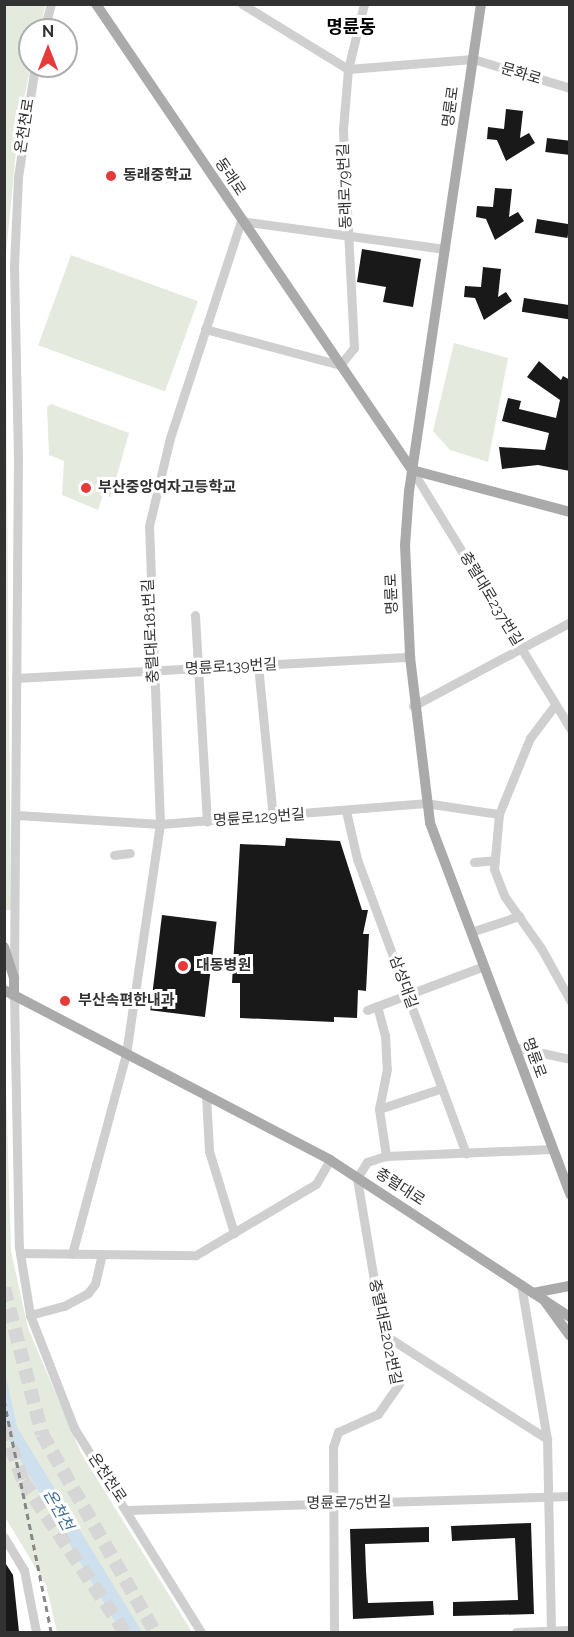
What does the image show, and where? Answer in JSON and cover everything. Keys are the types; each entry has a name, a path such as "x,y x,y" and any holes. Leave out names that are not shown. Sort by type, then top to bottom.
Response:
{"main road":[{"name":"동래로","path":"96,4 412,470"},
{"name":"명륜로","path":"481,4 412,470 405,533 413,706 425,803 570,1194"},
{"path":"412,470 570,512"},
{"path":"6,950 14,978 9,992"},
{"name":"충렬대로","path":"9,992 330,1160 570,1317"},
{"path":"533,1293 570,1286"},
{"path":"544,1300 570,1336"}],"street":[{"path":"242,4 261,9 348,69 473,59"},
{"name":"동래로79번길","path":"340,365 354,348 346,236 343,129 348,69 364,4"},
{"name":"문화로","path":"473,59 570,88"},
{"name":"온천천로","path":"14,978 17,815 14,266 18,177 33,78"},
{"path":"241,220 445,249"},
{"name":"충렬대로181번길","path":"72,1254 126,1054 160,824 149,526 170,438 241,220"},
{"path":"206,329 340,365"},
{"name":"충렬대로237번길","path":"412,470 570,728"},
{"path":"195,615 207,822"},
{"path":"413,706 570,622"},
{"name":"명륜로139번길","path":"16,678 410,657"},
{"path":"258,665 273,817"},
{"path":"555,705 530,738 499,814 495,860 497,882 570,1000"},
{"name":"명륜로129번길","path":"17,815 160,824 273,817 425,803 499,814"},
{"name":"삼성대길","path":"346,811 357,859 466,1153"},
{"path":"114,855 130,853"},
{"path":"474,862 495,860"},
{"path":"471,932 519,916"},
{"path":"367,1010 484,966"},
{"name":"온천천로","path":"9,992 20,1253 30,1315 74,1428 128,1510 201,1632"},
{"path":"377,1006 385,1035 387,1069 379,1109 386,1156"},
{"path":"514,1047 570,1059"},
{"path":"379,1109 442,1088"},
{"path":"206,1095 209,1151 234,1233"},
{"path":"357,1178 367,1162 386,1156 552,1149"},
{"path":"20,1253 196,1255 316,1184 330,1160"},
{"name":"충렬대로202번길","path":"334,1632 330,1504 338,1432 369,1420 399,1389 383,1334 357,1178"},
{"path":"30,1315 64,1306 88,1293 102,1254"},
{"path":"521,1284 547,1439 551,1632"},
{"path":"383,1334 547,1439"},
{"name":"명륜로75번길","path":"128,1510 570,1496"},
{"path":"4,1537 24,1570 36,1632"},
{"path":"516,1632 570,1630"}],"shaded area":[{"path":"46,4 42,18 18,18 18,78 28,78 19,121 5,264 11,910 5,910 4,5"},
{"path":"71,255 198,301 165,391 38,345"},
{"path":"454,343 508,358 488,462 450,450 433,431"},
{"path":"51,404 129,433 111,497 103,495 98,510 62,495 64,461 49,455 47,407"},
{"path":"4,1018 11,1251 28,1328 81,1453 192,1632 57,1632 46,1585 5,1517"}],"water":[{"name":"온천천","path":"4,1367 17,1427 142,1632 121,1632 5,1434"}],"building":[{"path":"506,109 523,111 520,138 529,133 535,143 506,161 497,140 487,139 488,127 504,129"},
{"path":"547,138 570,141 568,155 545,152"},
{"path":"495,188 512,189 509,217 518,212 524,221 495,240 486,219 476,217 477,206 493,207"},
{"path":"537,219 570,224 567,238 535,233"},
{"path":"362,249 421,259 413,307 383,302 386,287 357,282"},
{"path":"483,267 501,269 498,297 506,292 512,301 484,320 475,298 464,297 465,286 481,287"},
{"path":"524,298 570,305 568,319 522,312"},
{"path":"539,361 561,380 563,376 570,380 570,471 538,465 502,469 499,447 545,450 549,433 502,421 508,398 521,401 519,409 556,418 560,400 527,377"},
{"path":"286,838 340,841 362,910 368,910 363,934 369,934 366,991 358,990 357,1018 334,1017 334,1022 240,1018 240,983 232,983 240,844 285,846"},
{"name":"대동병원","path":"162,915 217,922 205,1017 150,1010"},
{"path":"531,1523 534,1614 453,1616 453,1602 518,1600 515,1538 452,1541 451,1526"},
{"path":"429,1527 429,1542 365,1544 366,1571 368,1603 433,1601 434,1615 353,1619 350,1529"},
{"path":"4,1561 13,1575 19,1632 4,1632"}],"tunnel":[{"path":"4,1288 42,1434 155,1632"},
{"path":"4,1427 23,1481 125,1632"}],"railway":[{"path":"4,1400 51,1632"}],"place":[{"name":"동래중학교","path":"111,176"},
{"name":"부산중앙여자고등학교","path":"86,488"},
{"name":"대동병원","path":"183,966"},
{"name":"부산속편한내과","path":"65,1001"}],"district":[{"name":"명륜동","path":"351,27"}]}
